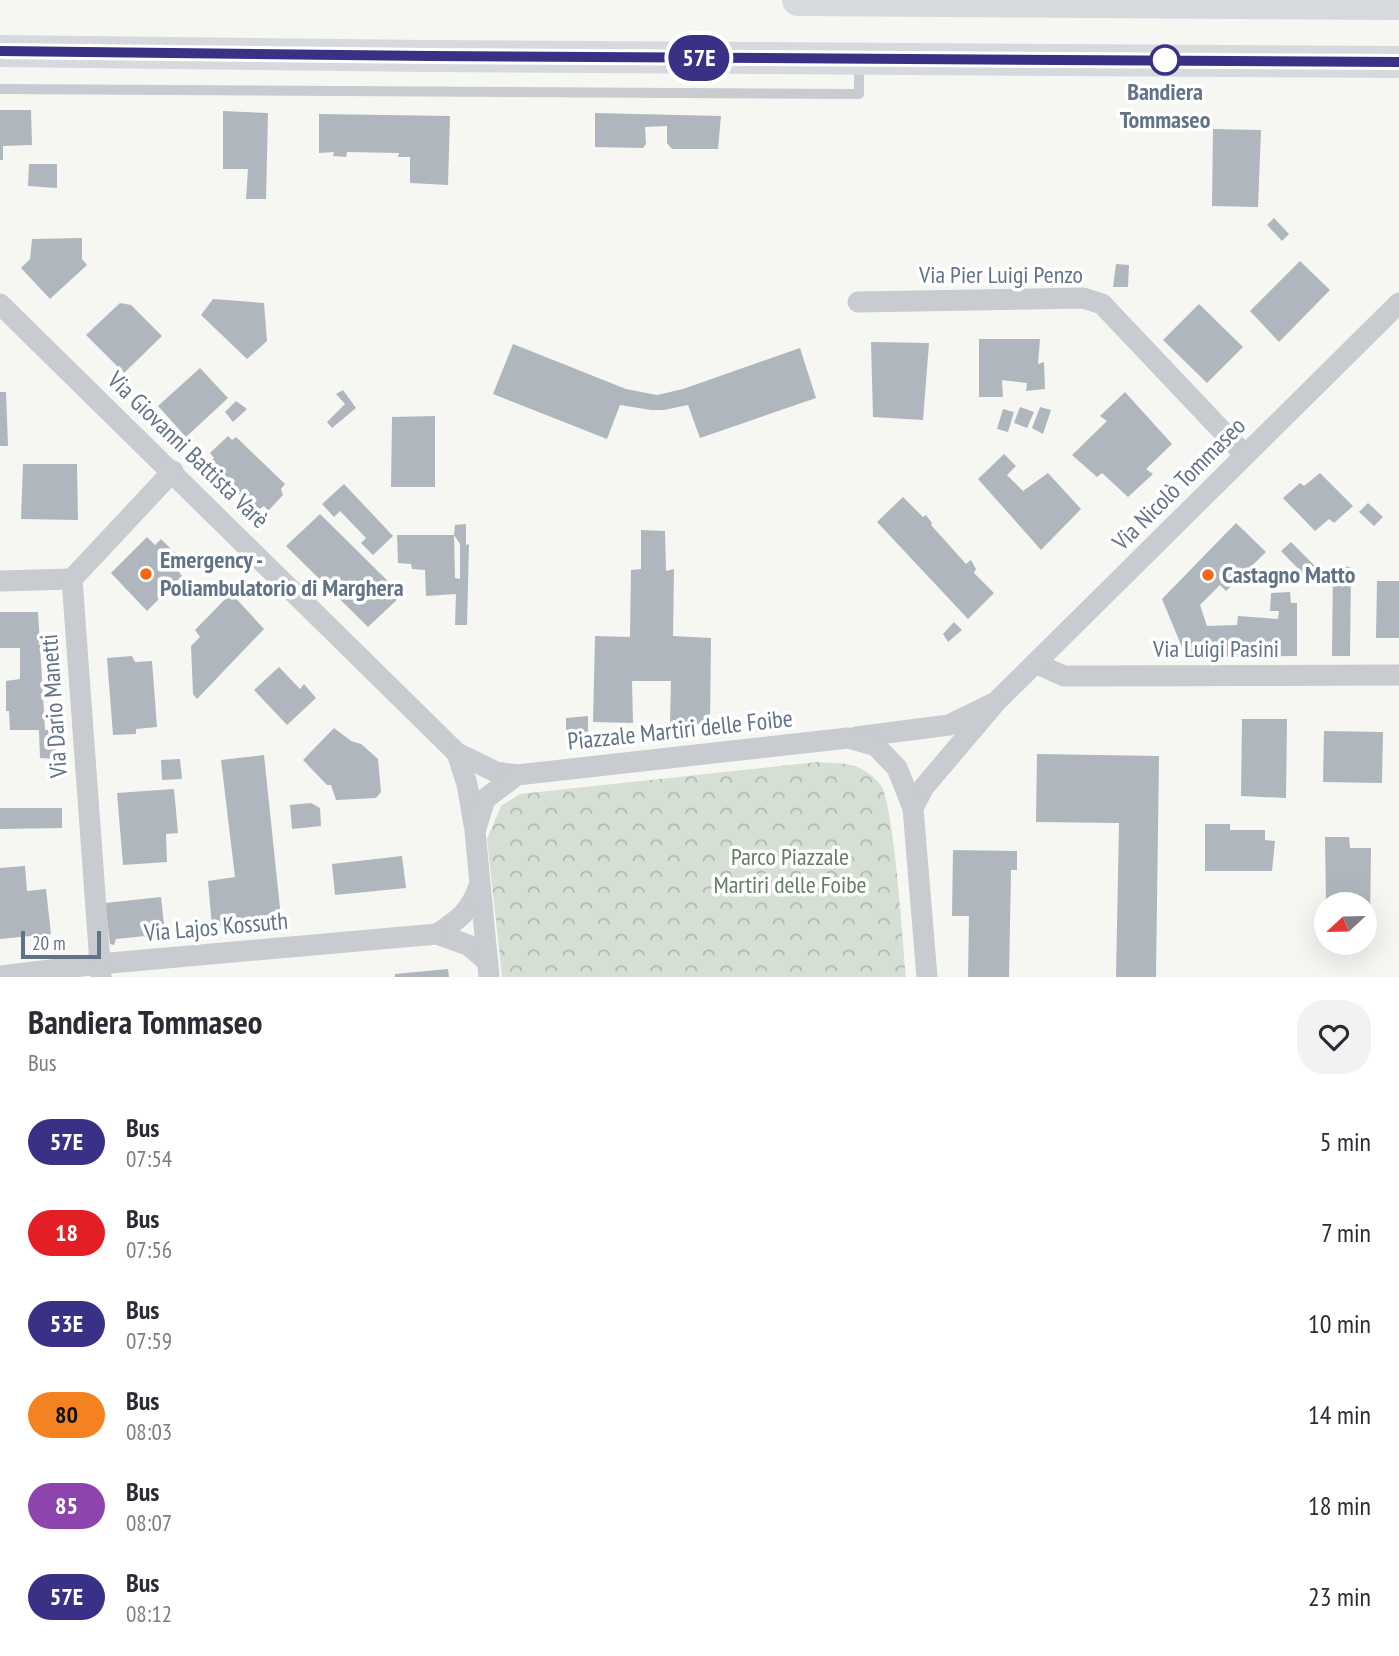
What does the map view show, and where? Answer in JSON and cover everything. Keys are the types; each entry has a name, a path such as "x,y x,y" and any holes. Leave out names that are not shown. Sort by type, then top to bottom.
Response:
{"main road":[{"path":"798,0 1399,4"},
{"path":"0,51 1399,62"}],"street":[{"name":"Via Pier Luigi Penzo","path":"858,302 1083,298 1102,304 1245,455"},
{"name":"Via Nicolò Tommaseo","path":"996,702 1399,303"},
{"name":"Via Giovanni Battista Varè","path":"0,304 173,471 457,753"},
{"path":"0,580 72,579 173,471"},
{"name":"Via Dario Manetti","path":"72,579 100,971"},
{"name":"Via Luigi Pasini","path":"1035,663 1064,676 1399,675"},
{"path":"913,808 924,787 996,702"},
{"name":"Piazzale Martiri delle Foibe","path":"457,753 496,772 517,775 949,725 996,702"},
{"name":"Piazzale Martiri delle Foibe","path":"848,738 876,746 897,768 913,808 927,977"},
{"path":"457,753 467,784 475,831 489,970"},
{"path":"475,831 485,799 517,775"},
{"path":"437,933 462,917 473,904 480,884"},
{"path":"437,933 468,945 489,970"},
{"name":"Via Lajos Kossuth","path":"0,976 100,971 437,933"}],"lane":[{"path":"0,89 859,94 859,58"}],"green space":[{"name":"Parco Piazzale Martiri delle Foibe","path":"817,762 858,767 880,784 885,796 894,844 906,977 502,977 487,839 501,806 520,794"}],"building":[{"path":"0,110 31,110 32,145 3,146 3,160 0,160"},
{"path":"223,111 268,113 266,199 246,199 248,169 223,169"},
{"path":"595,113 721,116 718,149 672,149 667,143 667,126 645,127 646,144 643,148 595,147"},
{"path":"319,114 450,116 448,185 410,183 410,157 398,157 399,153 347,152 346,157 333,156 334,152 319,153"},
{"path":"1213,129 1261,130 1258,207 1212,206"},
{"path":"29,164 57,164 57,188 28,186"},
{"path":"1274,218 1289,234 1282,241 1267,225"},
{"path":"82,238 82,259 87,265 50,299 21,268 30,259 32,239"},
{"path":"1300,261 1330,290 1279,342 1250,311"},
{"path":"1116,264 1129,265 1128,287 1113,287"},
{"path":"213,299 264,303 267,341 247,359 201,315"},
{"path":"120,303 131,305 162,336 124,373 86,335"},
{"path":"1199,304 1243,347 1207,383 1163,340"},
{"path":"979,339 1040,339 1038,364 1044,362 1045,389 1026,391 1027,383 1002,380 1003,397 979,397"},
{"path":"871,342 929,343 923,420 873,417"},
{"path":"513,344 626,389 657,395 683,389 800,348 816,398 700,438 688,405 651,410 620,405 607,439 493,394"},
{"path":"200,368 228,398 186,437 158,406"},
{"path":"343,390 356,408 332,428 327,422 345,404 336,394"},
{"path":"0,392 6,392 8,446 0,446"},
{"path":"1125,392 1172,444 1146,469 1153,474 1128,497 1102,473 1097,477 1072,455 1107,421 1100,416"},
{"path":"236,401 247,409 233,422 225,412"},
{"path":"1020,407 1034,412 1027,428 1014,423"},
{"path":"1040,407 1051,410 1043,434 1032,428"},
{"path":"1003,409 1014,412 1008,432 997,429"},
{"path":"435,416 435,487 391,487 392,417"},
{"path":"228,436 232,440 236,437 285,484 281,489 283,495 268,511 264,506 257,511 208,464 214,458 210,453"},
{"path":"1004,454 1016,466 1007,475 1023,491 1048,473 1081,509 1041,550 978,479"},
{"path":"23,464 77,464 78,520 21,519"},
{"path":"1320,473 1353,506 1334,523 1329,519 1315,531 1283,498 1300,483 1304,486"},
{"path":"344,484 393,536 373,555 361,543 366,538 340,511 334,517 322,504"},
{"path":"903,497 923,517 926,515 931,525 966,564 971,560 976,569 974,573 994,593 968,619 877,522"},
{"path":"1368,503 1383,517 1374,526 1359,512"},
{"path":"320,514 402,595 368,627 286,546"},
{"path":"1236,523 1266,552 1226,591 1220,585 1200,605 1207,626 1237,625 1238,616 1278,619 1279,611 1270,611 1271,593 1290,592 1291,603 1297,603 1297,656 1186,657 1162,599"},
{"path":"466,524 466,545 469,544 467,625 455,625 456,594 426,596 425,570 412,569 411,564 398,563 397,535 454,535 455,525","holes":["454,535 460,544 460,579 455,578"]},
{"path":"641,530 665,531 666,571 674,569 673,636 711,638 710,724 670,723 671,681 632,681 633,723 593,722 595,636 630,637 631,570 641,569"},
{"name":"Emergency - Poliambulatorio di Marghera","path":"147,537 155,545 161,539 181,559 174,565 182,576 147,611 111,573"},
{"path":"1291,542 1318,569 1308,579 1281,551"},
{"path":"1333,566 1351,567 1350,656 1332,656"},
{"path":"1377,581 1399,581 1399,638 1376,638"},
{"path":"231,593 264,629 197,699 193,694 191,646 200,637 195,630"},
{"path":"0,612 38,612 45,730 56,730 56,759 40,758 39,730 10,730 9,711 6,711 6,681 20,679 20,648 0,648"},
{"path":"954,622 962,630 948,642 943,634"},
{"path":"132,656 135,662 152,661 157,727 136,729 136,734 113,735 107,658"},
{"path":"279,667 300,689 304,684 316,698 287,725 254,690"},
{"path":"588,716 588,738 566,739 566,718"},
{"path":"1242,719 1287,719 1286,798 1241,796"},
{"path":"334,728 351,741 361,744 378,759 381,792 376,798 336,800 331,785 327,785 303,760"},
{"path":"1324,731 1383,732 1382,783 1323,782"},
{"path":"1037,754 1159,756 1156,977 1116,977 1119,823 1036,822"},
{"path":"264,755 281,918 212,927 208,881 235,877 221,760"},
{"path":"180,759 182,779 162,780 161,760"},
{"path":"174,789 178,833 166,834 167,862 123,865 117,793"},
{"path":"311,803 320,808 321,826 292,829 290,805"},
{"path":"0,808 62,808 62,828 0,829"},
{"path":"1205,824 1230,824 1230,830 1265,830 1265,840 1275,841 1272,871 1205,871"},
{"path":"1325,837 1349,837 1350,848 1371,848 1370,892 1326,892"},
{"path":"953,850 1017,851 1017,870 1011,870 1009,977 968,977 969,916 952,916"},
{"path":"402,856 406,888 335,895 332,864"},
{"path":"25,866 27,891 46,889 51,934 0,939 0,868"},
{"path":"161,897 165,934 116,939 114,945 110,944 105,903"},
{"path":"448,969 449,977 395,977 395,974"}],"bus line":[{"name":"57E","path":"0,51 1399,62"}],"place":[{"name":"Bandiera Tommaseo","path":"1165,60"},
{"name":"Emergency - Poliambulatorio di Marghera","path":"146,574"},
{"name":"Castagno Matto","path":"1208,575"}]}
